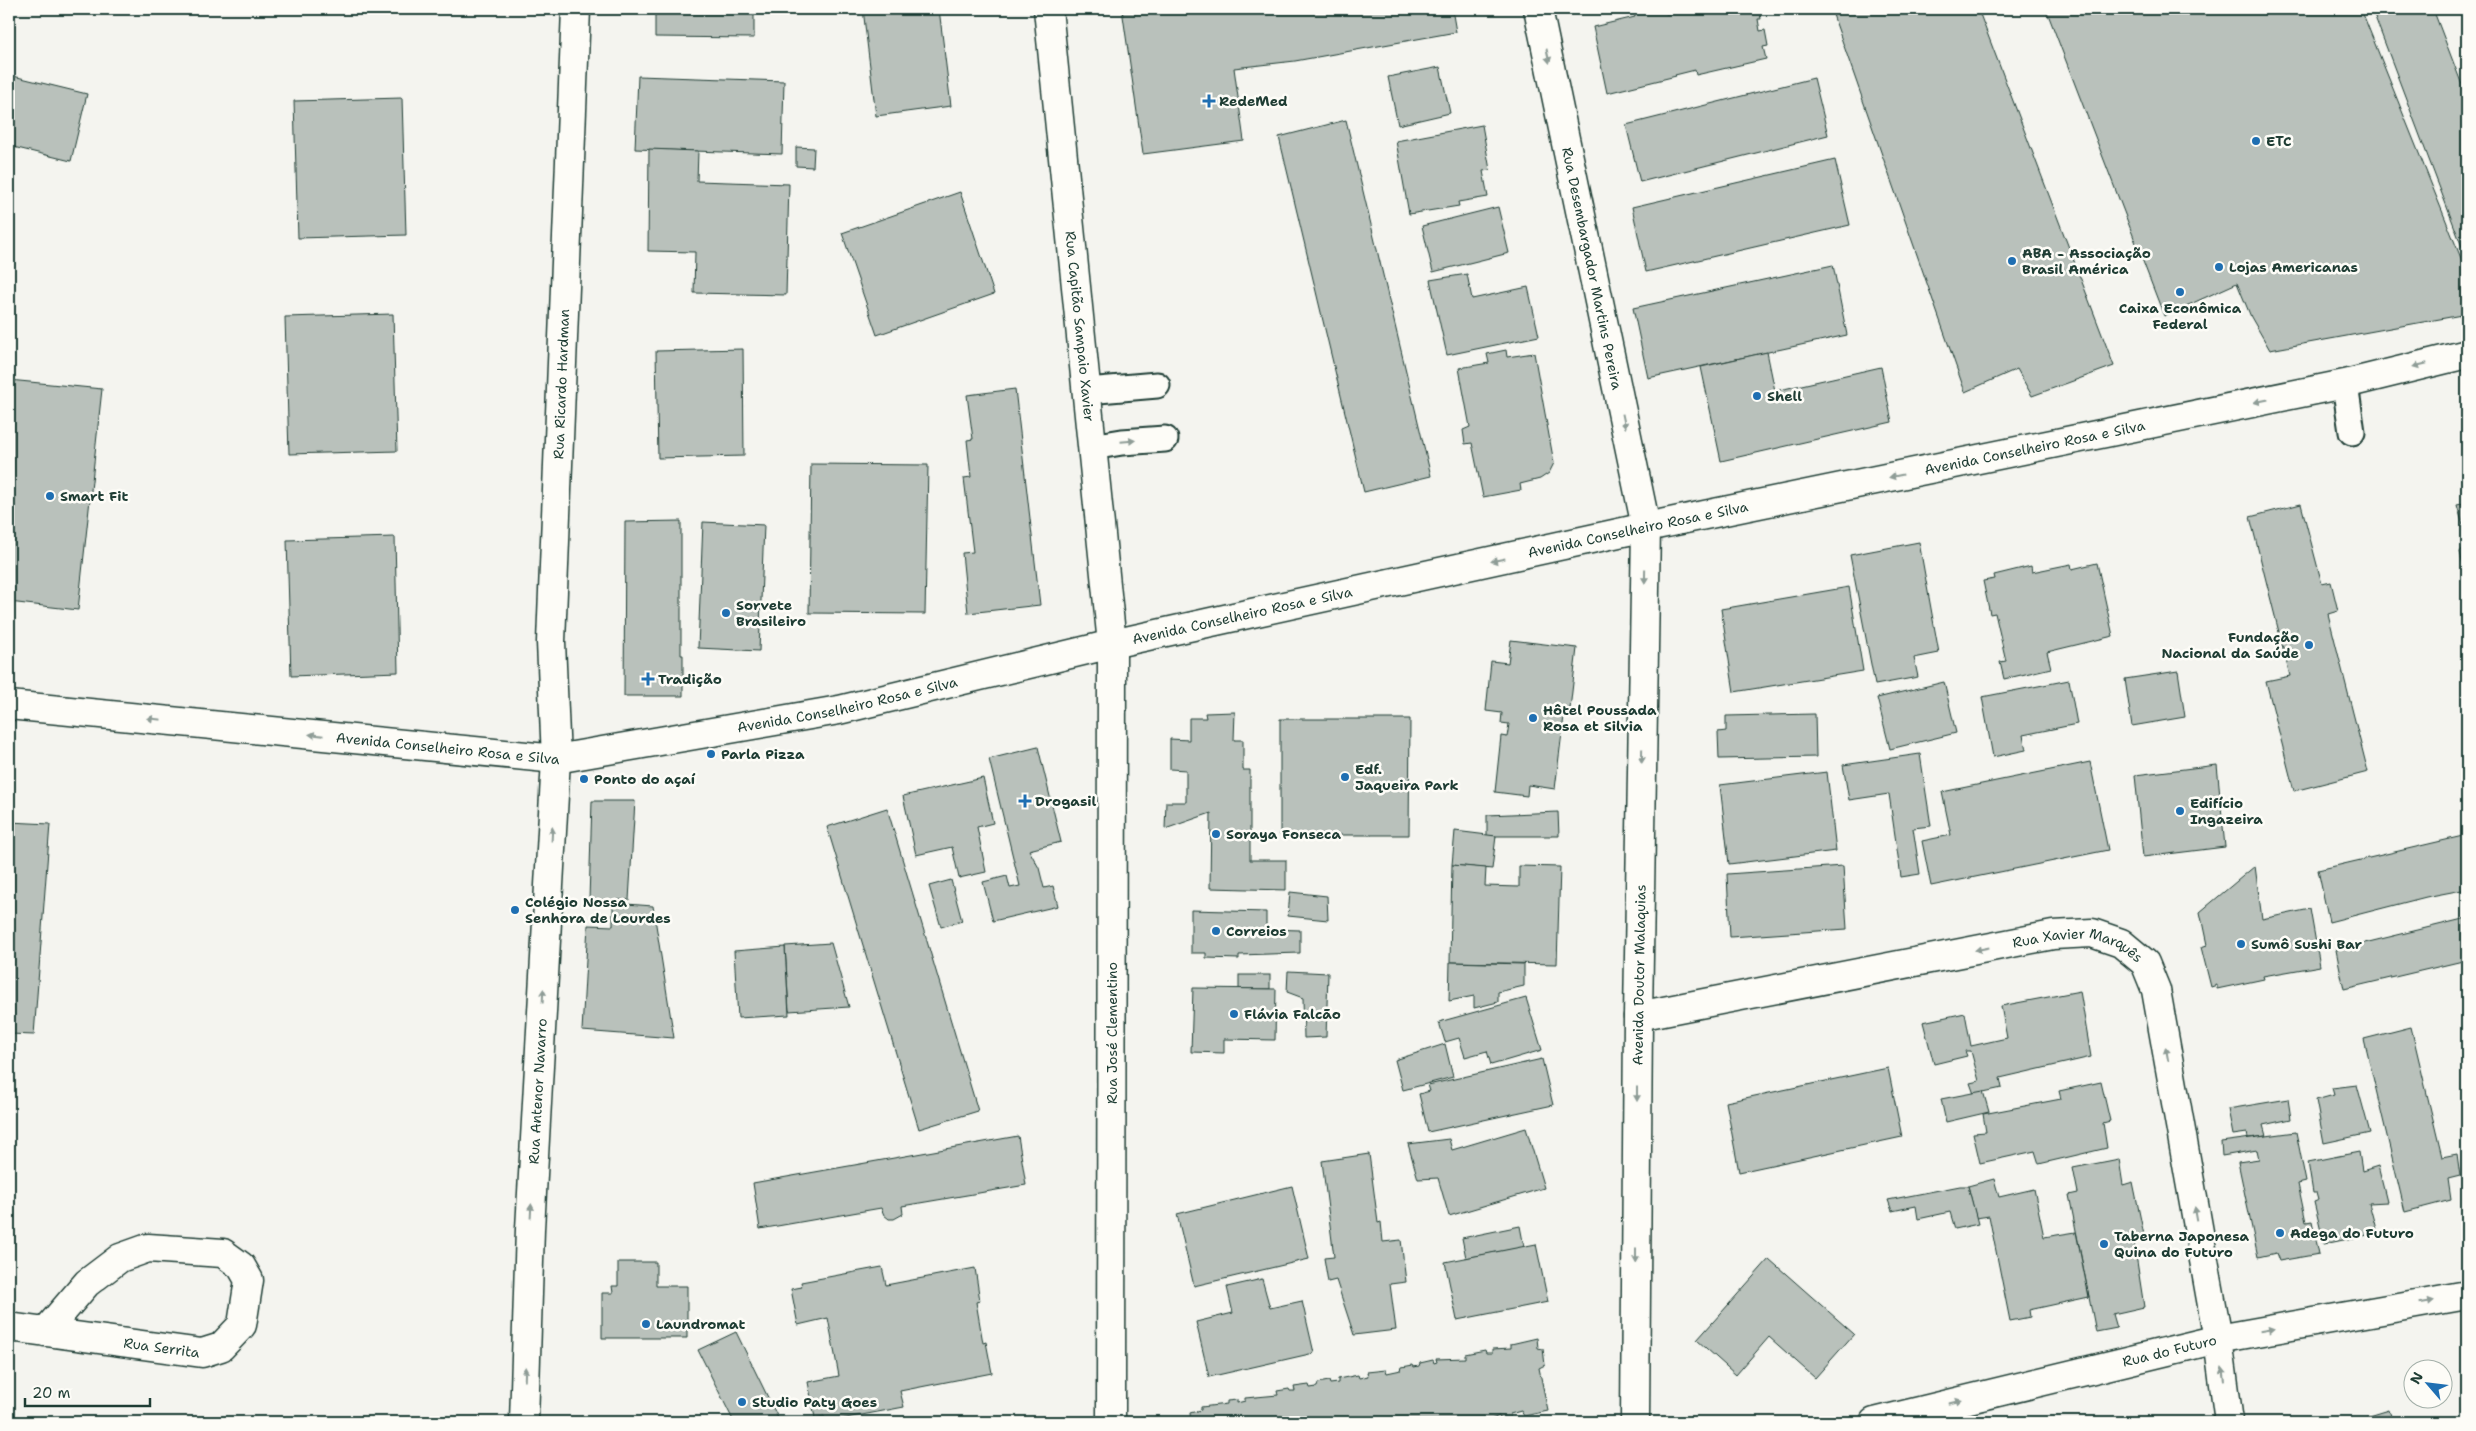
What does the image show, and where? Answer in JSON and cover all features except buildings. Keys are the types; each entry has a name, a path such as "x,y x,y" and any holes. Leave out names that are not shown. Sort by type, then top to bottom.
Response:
{"street":[{"name":"Rua Ricardo Hardman","path":"556,760 551,642 576,9"},
{"name":"Rua Capitão Sampaio Xavier","path":"1048,9 1112,644"},
{"name":"Rua Desembargador Martins Pereira","path":"1538,9 1646,527"},
{"name":"Avenida Conselheiro Rosa e Silva","path":"9,705 556,760 839,710 1112,644 1646,527 2345,384 2467,354"},
{"name":"Avenida Doutor Malaquias","path":"1635,1422 1638,1016 1646,527"},
{"name":"Rua José Clementino","path":"1111,1422 1112,644"},
{"name":"Rua Antenor Navarro","path":"524,1422 530,1229 556,760"},
{"name":"Rua Xavier Marquês","path":"1638,1016 2053,935 2092,933 2121,943 2145,963 2156,990 2218,1338 2230,1422"},
{"name":"Rua Serrita","path":"9,1327 45,1332 202,1352 221,1347 242,1325 249,1280 241,1266 223,1252 148,1248 120,1258 87,1283 45,1332"},
{"name":"Rua do Futuro","path":"1874,1422 2218,1338 2467,1295"}],"lane":[{"path":"2345,384 2352,432"},
{"path":"1087,391 1157,386"},
{"path":"1092,447 1122,442 1165,439"}],"place":[{"name":"RedeMed","path":"1209,101"},
{"name":"ETC","path":"2256,141"},
{"name":"ABA - Associação Brasil América","path":"2012,261"},
{"name":"Lojas Americanas","path":"2219,267"},
{"name":"Caixa Econômica Federal","path":"2180,292"},
{"name":"Shell","path":"1757,396"},
{"name":"Smart Fit","path":"50,496"},
{"name":"Sorvete Brasileiro","path":"726,613"},
{"name":"Fundação Nacional da Saúde","path":"2309,645"},
{"name":"Tradição","path":"648,679"},
{"name":"Hôtel Poussada Rosa et Silvia","path":"1533,718"},
{"name":"Parla Pizza","path":"711,754"},
{"name":"Edf. Jaqueira Park","path":"1345,777"},
{"name":"Ponto do açaí","path":"584,779"},
{"name":"Drogasil","path":"1025,801"},
{"name":"Edifício Ingazeira","path":"2180,811"},
{"name":"Soraya Fonseca","path":"1216,834"},
{"name":"Colégio Nossa Senhora de Lourdes","path":"515,910"},
{"name":"Correios","path":"1216,931"},
{"name":"Sumô Sushi Bar","path":"2241,944"},
{"name":"Flávia Falcão","path":"1234,1014"},
{"name":"Adega do Futuro","path":"2280,1233"},
{"name":"Taberna Japonesa Quina do Futuro","path":"2104,1244"},
{"name":"Laundromat","path":"646,1324"},
{"name":"Studio Paty Goes","path":"742,1402"}]}
